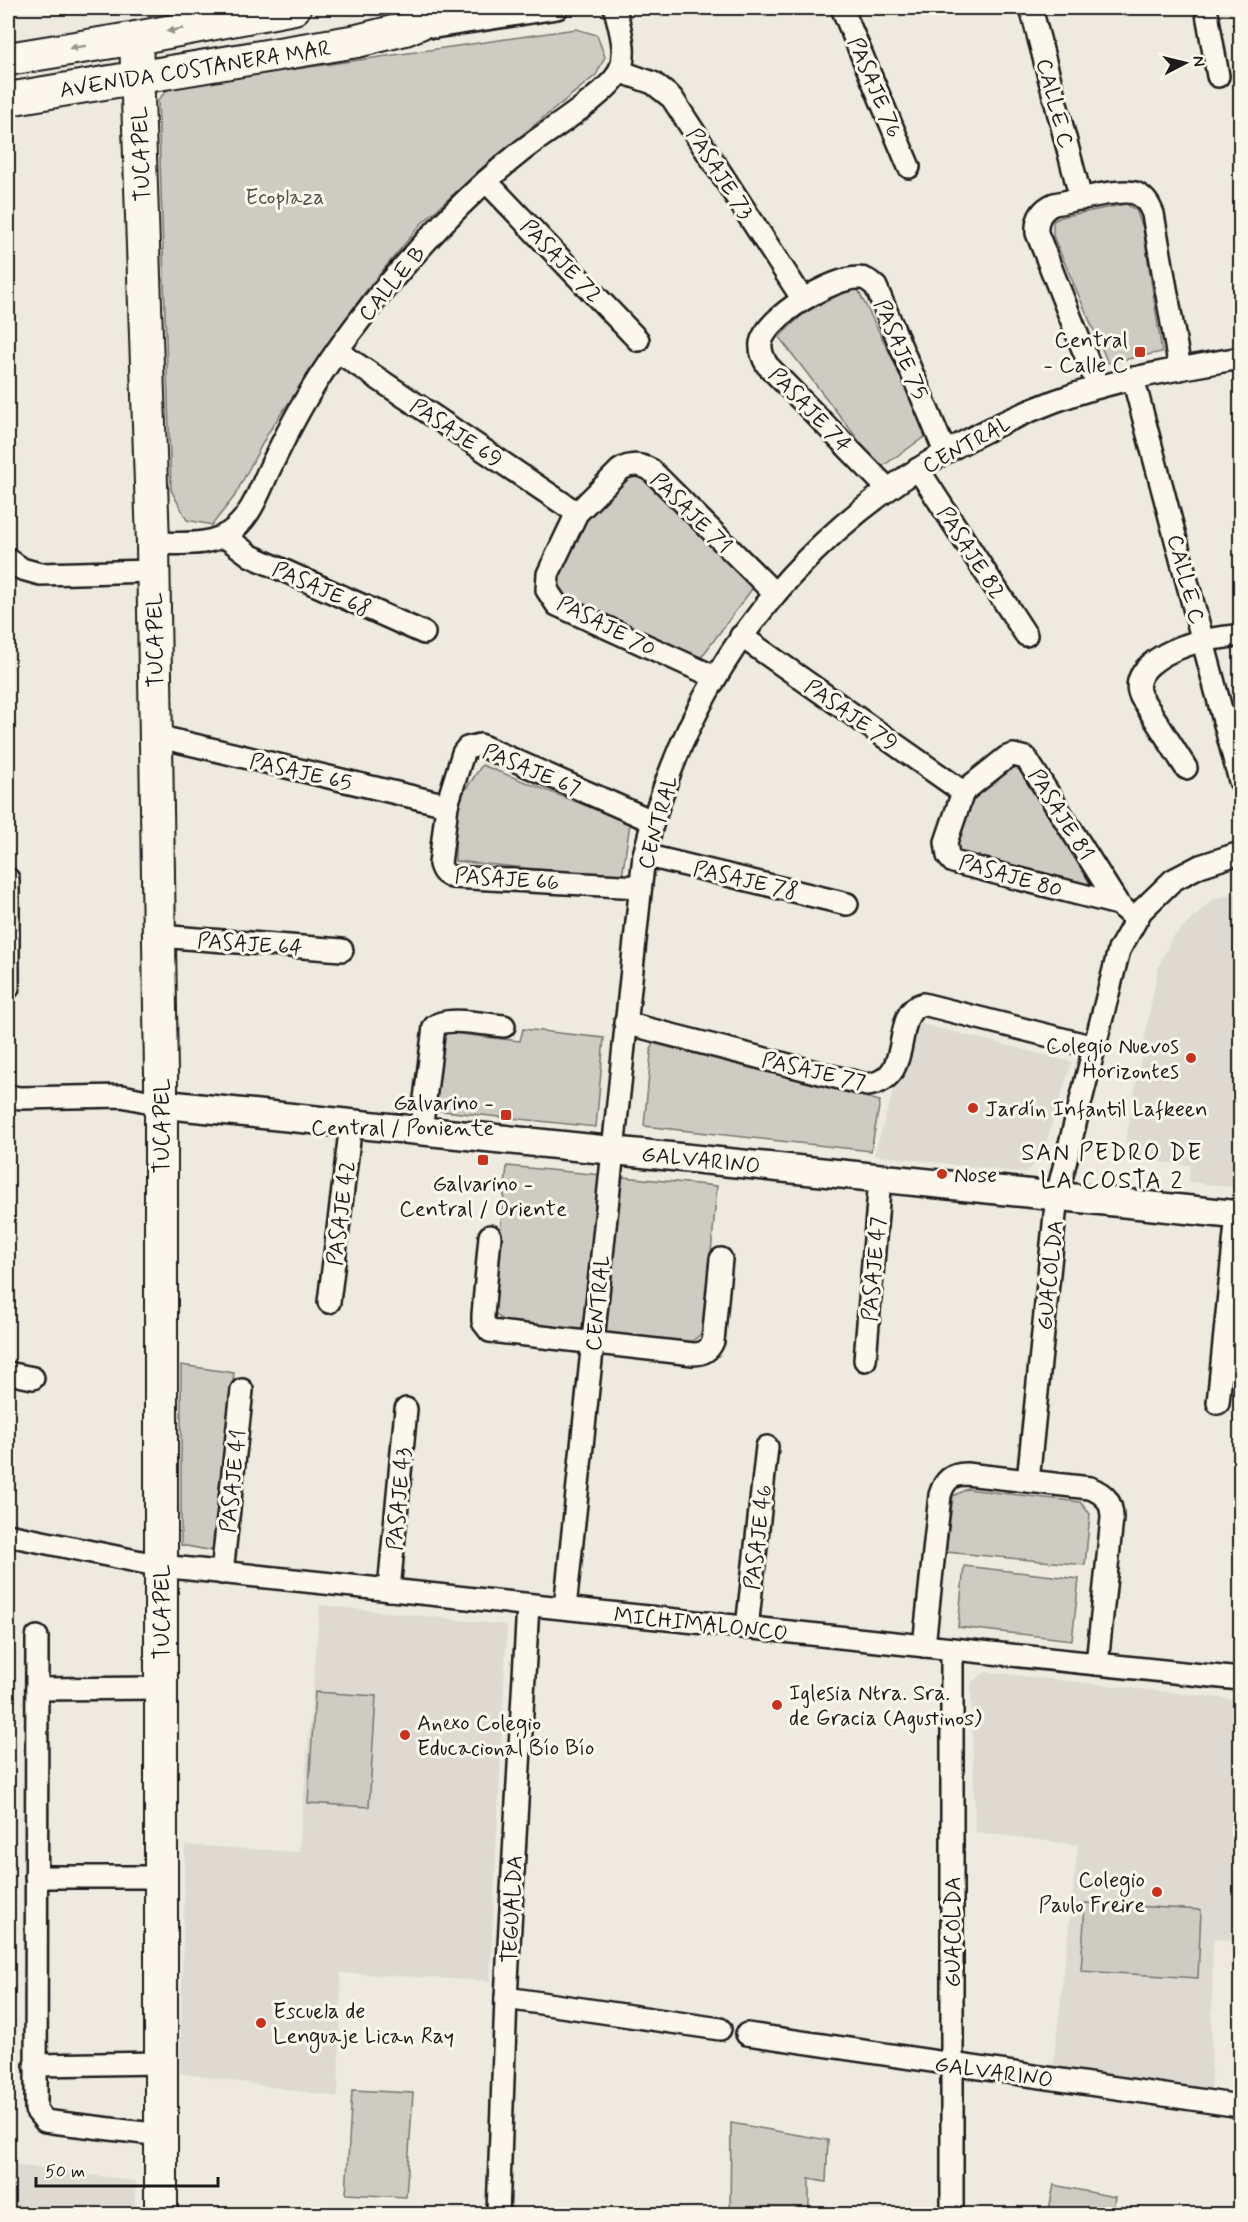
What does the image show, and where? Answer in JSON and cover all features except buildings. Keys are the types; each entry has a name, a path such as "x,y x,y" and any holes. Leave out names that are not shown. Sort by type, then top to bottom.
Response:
{"main road":[{"name":"AVENIDA COSTANERA MAR","path":"8,59 294,8"},
{"name":"AVENIDA COSTANERA MAR","path":"8,99 381,35 405,29 456,8"},
{"name":"TUCAPEL","path":"136,38 153,557 161,1104 161,2214"}],"street":[{"name":"AVENIDA COSTANERA MAR","path":"381,35 557,8"},
{"path":"615,8 623,45 619,71"},
{"name":"PASAJE 76","path":"842,8 909,167"},
{"name":"CALLE C","path":"1031,8 1082,199"},
{"path":"1206,8 1218,76"},
{"name":"CALLE B","path":"224,536 242,522 286,434 337,351 405,264 486,181 532,143 608,87 619,71"},
{"name":"PASAJE 73","path":"619,71 653,83 672,99 802,298"},
{"name":"PASAJE 72","path":"486,181 638,340"},
{"path":"1098,387 1037,233 1038,218 1048,207 1082,199 1131,192 1144,198 1150,205 1180,369"},
{"name":"PASAJE 75","path":"802,298 839,282 858,278 866,279 876,287 945,452"},
{"name":"PASAJE 74","path":"802,298 767,330 761,342 762,357 767,365 888,489"},
{"name":"PASAJE 69","path":"337,351 577,513"},
{"name":"CENTRAL","path":"565,1608 644,855 652,821 682,744 715,677 741,636 810,556 847,521 888,489 945,452 1016,417 1098,387 1133,378 1240,358"},
{"name":"CALLE C","path":"1133,378 1240,781"},
{"name":"PASAJE 71","path":"577,513 620,470 628,465 644,466 651,470 775,594"},
{"name":"PASAJE 82","path":"918,469 1026,634"},
{"name":"PASAJE 70","path":"577,513 548,574 547,590 551,599 557,605 715,677"},
{"path":"8,559 22,569 40,574 153,557 224,536"},
{"name":"PASAJE 68","path":"224,536 251,556 424,633"},
{"path":"1186,768 1141,697 1137,684 1142,673 1166,655 1184,646 1240,635"},
{"name":"PASAJE 79","path":"741,636 963,792"},
{"name":"PASAJE 65","path":"156,736 447,805"},
{"name":"PASAJE 67","path":"447,805 463,753 468,748 480,745 652,821"},
{"name":"PASAJE 81","path":"963,792 1007,757 1026,758 1118,904"},
{"name":"PASAJE 80","path":"963,792 946,842 948,856 953,862 1118,904 1135,920"},
{"name":"PASAJE 66","path":"447,805 440,864 446,875 640,887"},
{"name":"GUACOLDA","path":"1028,1481 1057,1196 1119,950 1135,920 1157,893 1173,880 1200,866 1240,853"},
{"name":"PASAJE 78","path":"644,855 847,904"},
{"path":"8,879 8,988"},
{"name":"PASAJE 64","path":"159,936 342,950"},
{"name":"PASAJE 77","path":"625,1023 867,1085 884,1081 892,1074 909,1014 917,1006 923,1004 1094,1047"},
{"path":"421,1131 434,1027 437,1023 448,1021 504,1026"},
{"path":"8,1096 20,1098 122,1096 161,1104"},
{"name":"GALVARINO","path":"161,1104 1239,1215"},
{"name":"PASAJE 42","path":"329,1302 351,1124"},
{"name":"PASAJE 47","path":"865,1360 880,1178"},
{"path":"1218,1403 1239,1215"},
{"path":"490,1236 483,1315 486,1328 494,1333 593,1344 693,1354 706,1351 713,1341 721,1260"},
{"path":"8,1373 33,1378"},
{"name":"PASAJE 41","path":"222,1573 242,1390"},
{"name":"PASAJE 43","path":"389,1590 406,1409"},
{"name":"PASAJE 46","path":"747,1628 767,1447"},
{"path":"924,1646 942,1486 948,1479 960,1474 1028,1481 1090,1488 1099,1491 1110,1504 1112,1518 1097,1664"},
{"path":"8,1535 161,1566"},
{"name":"MICHIMALONCO","path":"161,1566 1240,1680"},
{"name":"TEGUALDA","path":"498,2214 506,1998 528,1605"},
{"path":"37,1637 36,2110 45,2121 161,2134"},
{"name":"GUACOLDA","path":"952,1649 952,2214"},
{"path":"37,1689 161,1688"},
{"path":"36,1877 161,1876"},
{"path":"506,1998 720,2029"},
{"name":"GALVARINO","path":"747,2034 1240,2106"},
{"path":"35,2065 161,2063"}],"shaded area":[{"name":"Colegio Nuevos Horizontes","path":"1240,892 1240,1188 1189,1182 1190,1165 1132,1160 1124,1149 1158,968 1171,939 1212,900"},
{"name":"Jardín Infantil Lafkeen","path":"914,1022 1072,1062 1041,1158 1025,1173 874,1155"},
{"name":"Anexo Colegio Educacional Bío Bío","path":"320,1605 507,1625 490,1981 341,1973 338,2097 180,2073 185,1845 299,1852"},
{"name":"Colegio Paulo Freire","path":"986,1672 1240,1700 1240,1941 1213,1939 1211,2093 1053,2069 1078,1845 975,1832 971,1682"},
{"path":"8,2164 136,2181 134,2214 8,2214"}],"green space":[{"name":"Ecoplaza","path":"576,29 597,35 605,57 596,75 484,166 421,224 365,292 268,433 234,497 212,525 187,520 171,490 158,100 170,87"},
{"path":"1126,204 1136,210 1143,228 1162,352 1108,363 1053,236 1053,221 1061,217"},
{"path":"856,286 930,433 880,468 779,337 804,313"},
{"path":"643,472 755,585 700,659 560,593 555,586 572,533 627,474"},
{"path":"1019,764 1092,879 1086,886 1078,886 960,852 954,842 963,805 1009,765"},
{"path":"482,765 630,823 622,877 455,861 456,804"},
{"path":"523,1029 604,1038 596,1127 433,1110 442,1032 520,1041"},
{"path":"652,1043 880,1101 871,1151 644,1126"},
{"path":"507,1166 717,1186 704,1332 688,1344 505,1323 492,1310"},
{"path":"181,1365 234,1373 214,1551 181,1545"},
{"path":"967,1489 1080,1502 1090,1514 1085,1565 946,1552 953,1496"},
{"path":"964,1566 1079,1579 1072,1640 958,1627"},
{"path":"315,1692 376,1696 369,1807 308,1803"},
{"path":"1085,1903 1201,1910 1198,1978 1081,1971"},
{"path":"352,2090 413,2093 406,2197 346,2194"},
{"path":"731,2123 828,2140 826,2182 809,2179 809,2214 730,2214"},
{"path":"1054,2185 1115,2197 1112,2214 1048,2214"}],"place":[{"name":"Central - Calle C","path":"1140,352"},
{"name":"Colegio Nuevos Horizontes","path":"1191,1058"},
{"name":"Jardín Infantil Lafkeen","path":"973,1108"},
{"name":"Galvarino - Central / Poniente","path":"506,1115"},
{"name":"Galvarino - Central / Oriente","path":"483,1160"},
{"name":"Nose","path":"942,1174"},
{"name":"Iglesia Ntra. Sra. de Gracia (Agustinos)","path":"777,1705"},
{"name":"Anexo Colegio Educacional Bío Bío","path":"405,1735"},
{"name":"Colegio Paulo Freire","path":"1157,1892"},
{"name":"Escuela de Lenguaje Lican Ray","path":"261,2023"}],"district":[{"name":"SAN PEDRO DE LA COSTA 2","path":"1112,1166"}]}
